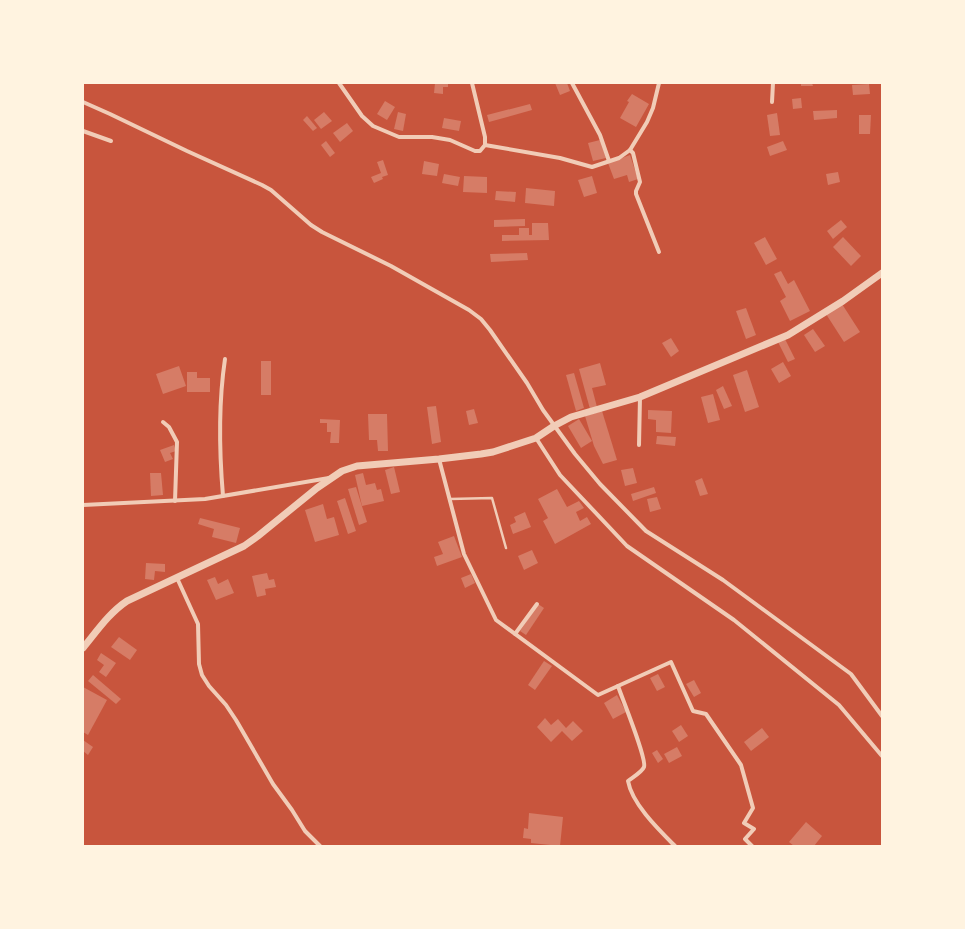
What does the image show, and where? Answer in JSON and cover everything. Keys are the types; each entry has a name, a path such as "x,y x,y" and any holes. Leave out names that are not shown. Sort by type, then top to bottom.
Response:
{"street":[{"path":"339,83 354,107 366,121 373,126 399,137 450,140 478,152 486,145 483,125 472,83"},
{"path":"572,83 600,135 609,161"},
{"path":"486,145 560,158 592,167 619,158 630,150 647,122 653,108 659,83"},
{"path":"772,102 773,83"},
{"path":"83,102 262,185 271,190 322,232 391,266 469,310 481,319 527,383 552,428 600,484 646,531 723,580 851,674 882,716"},
{"path":"83,131 111,141"},
{"path":"630,150 634,153 640,182 636,194 659,252"},
{"path":"83,648 119,606 127,600 244,546 330,478 342,471 357,466 439,459 494,452 539,437 571,417 640,397 788,335 854,294 882,274"},
{"path":"223,496 219,448 219,425 220,389 225,359"},
{"path":"639,445 640,397"},
{"path":"163,422 169,427 177,442 174,500"},
{"path":"539,437 560,475 627,546 734,620 839,705 882,756"},
{"path":"439,459 464,554 496,620 598,695 671,662 693,711 706,714 741,765 753,808 744,823 754,829 745,840 752,846"},
{"path":"83,504 205,499 330,478"},
{"path":"177,578 198,624 199,664 202,675 236,720 273,784 305,831 320,846"},
{"path":"515,634 537,604"},
{"path":"618,686 636,733 645,764 644,769 628,781 629,788 648,818 675,846"}],"lane":[{"path":"450,499 492,498 506,548"}],"building":[{"path":"435,83 448,83 448,87 443,87 443,94 434,93"},
{"path":"555,83 567,83 570,91 560,95"},
{"path":"801,83 812,83 813,86 801,86"},
{"path":"869,84 870,94 853,95 852,85"},
{"path":"632,94 649,104 636,127 620,118 629,102 627,101"},
{"path":"801,98 802,108 793,109 792,99"},
{"path":"385,101 395,107 387,120 377,114"},
{"path":"530,104 532,110 489,122 487,115"},
{"path":"837,110 837,118 814,120 813,111"},
{"path":"324,112 332,121 321,129 314,120"},
{"path":"398,112 406,114 403,131 394,129"},
{"path":"777,113 780,135 770,136 767,115"},
{"path":"859,115 871,115 870,134 859,134"},
{"path":"307,116 317,128 313,131 303,120"},
{"path":"444,118 461,121 459,131 442,128"},
{"path":"347,123 353,131 340,142 333,133"},
{"path":"600,140 606,158 593,161 588,143"},
{"path":"326,141 335,153 330,157 321,145"},
{"path":"783,141 787,150 770,156 767,147"},
{"path":"630,155 638,179 629,182 627,175 614,179 608,163"},
{"path":"383,160 388,175 382,177 383,179 374,183 371,177 381,173 377,162"},
{"path":"424,161 439,164 437,176 422,174"},
{"path":"838,172 840,182 828,185 826,174"},
{"path":"444,174 460,177 458,186 442,183"},
{"path":"464,176 487,177 487,193 463,192"},
{"path":"592,176 597,193 584,197 578,180"},
{"path":"526,188 555,191 554,206 525,203"},
{"path":"496,191 516,192 515,202 495,200"},
{"path":"525,219 525,226 494,227 494,220"},
{"path":"841,220 847,227 833,239 827,231"},
{"path":"532,223 548,223 549,240 502,241 502,235 519,235 519,228 529,228 529,235 532,235"},
{"path":"765,237 777,259 766,265 754,243"},
{"path":"843,237 861,256 851,266 833,247"},
{"path":"527,253 528,260 491,262 490,254"},
{"path":"781,271 788,284 794,280 810,311 790,321 780,301 786,297 774,274"},
{"path":"842,304 860,332 844,342 826,314"},
{"path":"746,308 756,335 746,339 736,311"},
{"path":"813,329 825,346 815,352 804,335"},
{"path":"671,338 679,351 671,357 662,343"},
{"path":"785,339 795,359 788,362 778,342"},
{"path":"261,361 271,361 271,395 261,395"},
{"path":"783,362 791,376 779,383 771,369"},
{"path":"600,363 606,385 592,388 597,407 590,409 579,369"},
{"path":"179,366 186,386 163,394 156,374"},
{"path":"747,370 759,407 745,412 733,375"},
{"path":"187,372 197,372 197,378 210,378 210,392 187,392"},
{"path":"574,373 584,408 576,411 566,375"},
{"path":"723,386 732,406 724,409 716,390"},
{"path":"713,394 720,420 708,423 701,397"},
{"path":"436,406 441,442 432,444 427,407"},
{"path":"474,409 478,423 469,425 466,411"},
{"path":"648,410 672,411 671,433 656,432 656,420 648,419"},
{"path":"602,411 617,460 603,464 594,446 585,416"},
{"path":"368,414 387,414 388,451 378,451 377,440 369,440"},
{"path":"320,419 340,420 339,443 330,443 331,432 327,432 327,423 320,423"},
{"path":"579,419 592,441 581,448 568,426"},
{"path":"657,436 676,437 675,446 656,444"},
{"path":"174,445 176,451 170,453 173,459 165,462 160,450"},
{"path":"394,467 400,492 391,494 385,470"},
{"path":"633,468 637,483 625,486 621,470"},
{"path":"150,473 161,473 163,495 151,496"},
{"path":"363,473 366,485 375,483 377,490 381,489 384,501 362,506 355,475"},
{"path":"702,478 708,494 700,496 695,481"},
{"path":"356,487 367,522 359,525 348,489"},
{"path":"654,487 656,493 633,501 631,494"},
{"path":"557,489 567,507 579,501 584,508 576,512 580,521 587,517 591,524 555,544 543,521 548,518 538,499"},
{"path":"657,497 661,509 650,512 647,499"},
{"path":"345,498 356,531 348,534 337,501"},
{"path":"323,504 327,519 334,517 339,535 315,542 305,510"},
{"path":"525,512 531,527 513,534 510,525 516,522 514,517"},
{"path":"200,518 240,528 236,543 212,537 214,529 198,524"},
{"path":"454,536 462,557 437,566 434,557 443,554 438,542"},
{"path":"532,550 538,563 524,570 518,556"},
{"path":"146,563 165,564 165,572 155,571 154,580 145,579"},
{"path":"267,573 269,580 274,579 276,587 265,589 266,595 257,597 252,576"},
{"path":"471,574 475,583 465,588 461,578"},
{"path":"215,577 218,584 228,579 234,593 216,600 207,580"},
{"path":"538,604 544,608 526,635 520,631"},
{"path":"119,637 137,650 130,660 111,647"},
{"path":"101,653 116,663 106,677 99,672 104,665 97,660"},
{"path":"544,661 552,666 535,690 528,685"},
{"path":"658,674 665,687 657,691 650,678"},
{"path":"93,675 121,699 116,704 88,681"},
{"path":"694,680 701,693 694,697 686,684"},
{"path":"83,687 107,700 88,735 83,732"},
{"path":"617,695 626,712 613,719 604,703"},
{"path":"545,718 551,725 558,719 566,728 573,721 583,731 572,741 562,731 551,742 537,727"},
{"path":"681,725 688,736 679,742 672,731"},
{"path":"762,728 769,737 751,751 744,742"},
{"path":"83,740 93,747 88,755 83,751"},
{"path":"677,747 682,756 669,763 664,754"},
{"path":"657,750 663,759 658,763 652,753"},
{"path":"529,813 563,817 560,846 531,843 531,839 523,838 524,828 528,829"},
{"path":"806,822 822,836 814,846 794,846 789,842"}]}
